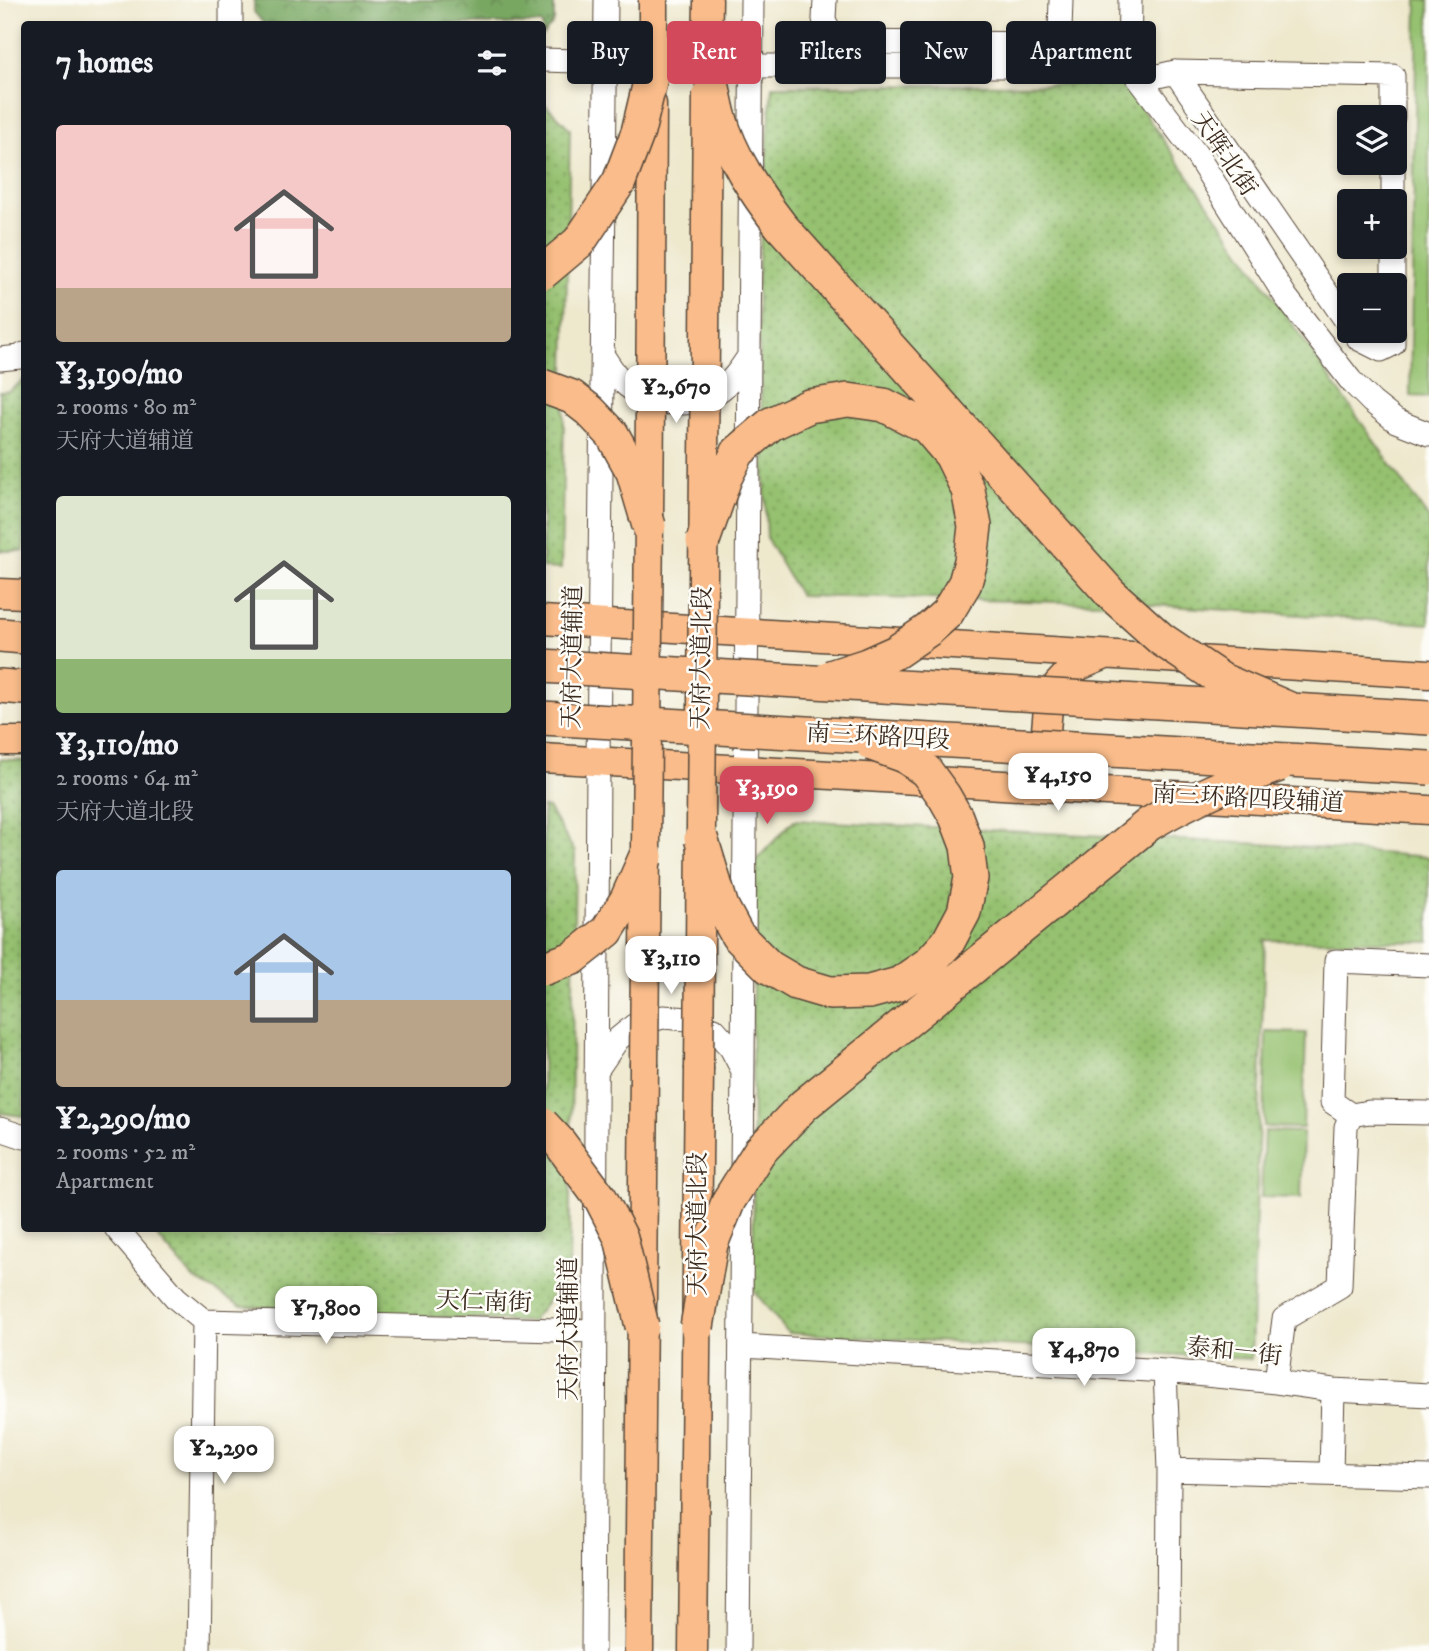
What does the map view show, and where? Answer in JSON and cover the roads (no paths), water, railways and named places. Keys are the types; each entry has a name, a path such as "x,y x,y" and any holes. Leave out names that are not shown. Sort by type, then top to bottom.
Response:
{"highway":[{"path":"546,270 579,242 619,182 638,132 649,84"},
{"path":"713,84 719,115 732,151 756,192 781,226 1111,594 1161,639 1222,680 1292,710"},
{"path":"546,387 572,397 590,411 611,434 633,472 649,526"},
{"path":"704,541 725,478 738,452 771,424 809,406 848,400 884,405 927,427 951,455 968,491 975,526 971,561 965,583 947,613 897,652 814,682"},
{"name":"南三环路四段","path":"546,666 1429,718"},
{"path":"0,687 21,688"},
{"name":"南三环路四段","path":"546,718 1429,768"},
{"path":"701,838 722,907 737,935 769,967 796,983 830,993 869,992 899,984 928,964 948,942 964,912 971,878 967,846 956,817 926,771 905,756 849,735"},
{"path":"697,1327 711,1244 729,1200 759,1152 804,1105 1149,824 1183,804 1231,782 1293,761"},
{"path":"546,968 573,958 607,931 628,899 646,856"},
{"path":"546,1128 601,1199 621,1238 642,1326"}],"main road":[{"path":"653,0 653,21"},
{"name":"天府大道北段","path":"708,0 708,21"},
{"path":"639,1651 653,84"},
{"name":"天府大道北段","path":"693,1651 707,84"},
{"path":"0,593 21,594"},
{"path":"546,620 1429,674"},
{"path":"1096,791 1069,771 1055,755 1046,730 1048,708 1058,684 1072,669 1105,654"},
{"path":"0,741 21,741"},
{"name":"南三环路四段辅道","path":"546,758 1429,810"}],"street":[{"path":"231,0 231,21"},
{"name":"天府大道辅道","path":"606,0 606,21"},
{"path":"752,0 752,21"},
{"path":"825,0 824,19 830,34 843,41 1047,44 1057,39 1060,30 1061,0"},
{"path":"1129,0 1131,21"},
{"path":"546,60 567,60"},
{"path":"761,65 1006,70"},
{"path":"1156,72 1393,76 1393,105"},
{"path":"1175,72 1337,308"},
{"name":"天府大道辅道","path":"593,1651 599,623 606,84"},
{"path":"738,1651 751,84"},
{"name":"天晖北街","path":"1143,84 1196,154 1286,297 1351,381 1396,421 1429,434"},
{"path":"1367,343 1381,350 1393,343"},
{"path":"602,354 618,377 635,392 661,402 685,403 703,400 719,391 735,377 749,356"},
{"path":"0,359 21,356"},
{"path":"1429,965 1335,961 1332,1102 1351,1115 1369,1112 1429,1113"},
{"path":"596,1071 618,1039 635,1025 663,1017 688,1019 714,1029 731,1048 743,1070"},
{"path":"1276,1382 1283,1319 1340,1286 1346,1127 1351,1115"},
{"path":"0,1129 21,1136"},
{"path":"119,1232 176,1298 204,1321 200,1651"},
{"name":"天仁南街","path":"204,1321 595,1331"},
{"name":"泰和一街","path":"741,1346 1165,1371 1333,1390 1429,1395"},
{"path":"1165,1371 1169,1470 1168,1651"},
{"path":"1331,1474 1333,1390"},
{"path":"1169,1470 1429,1477"}]}
